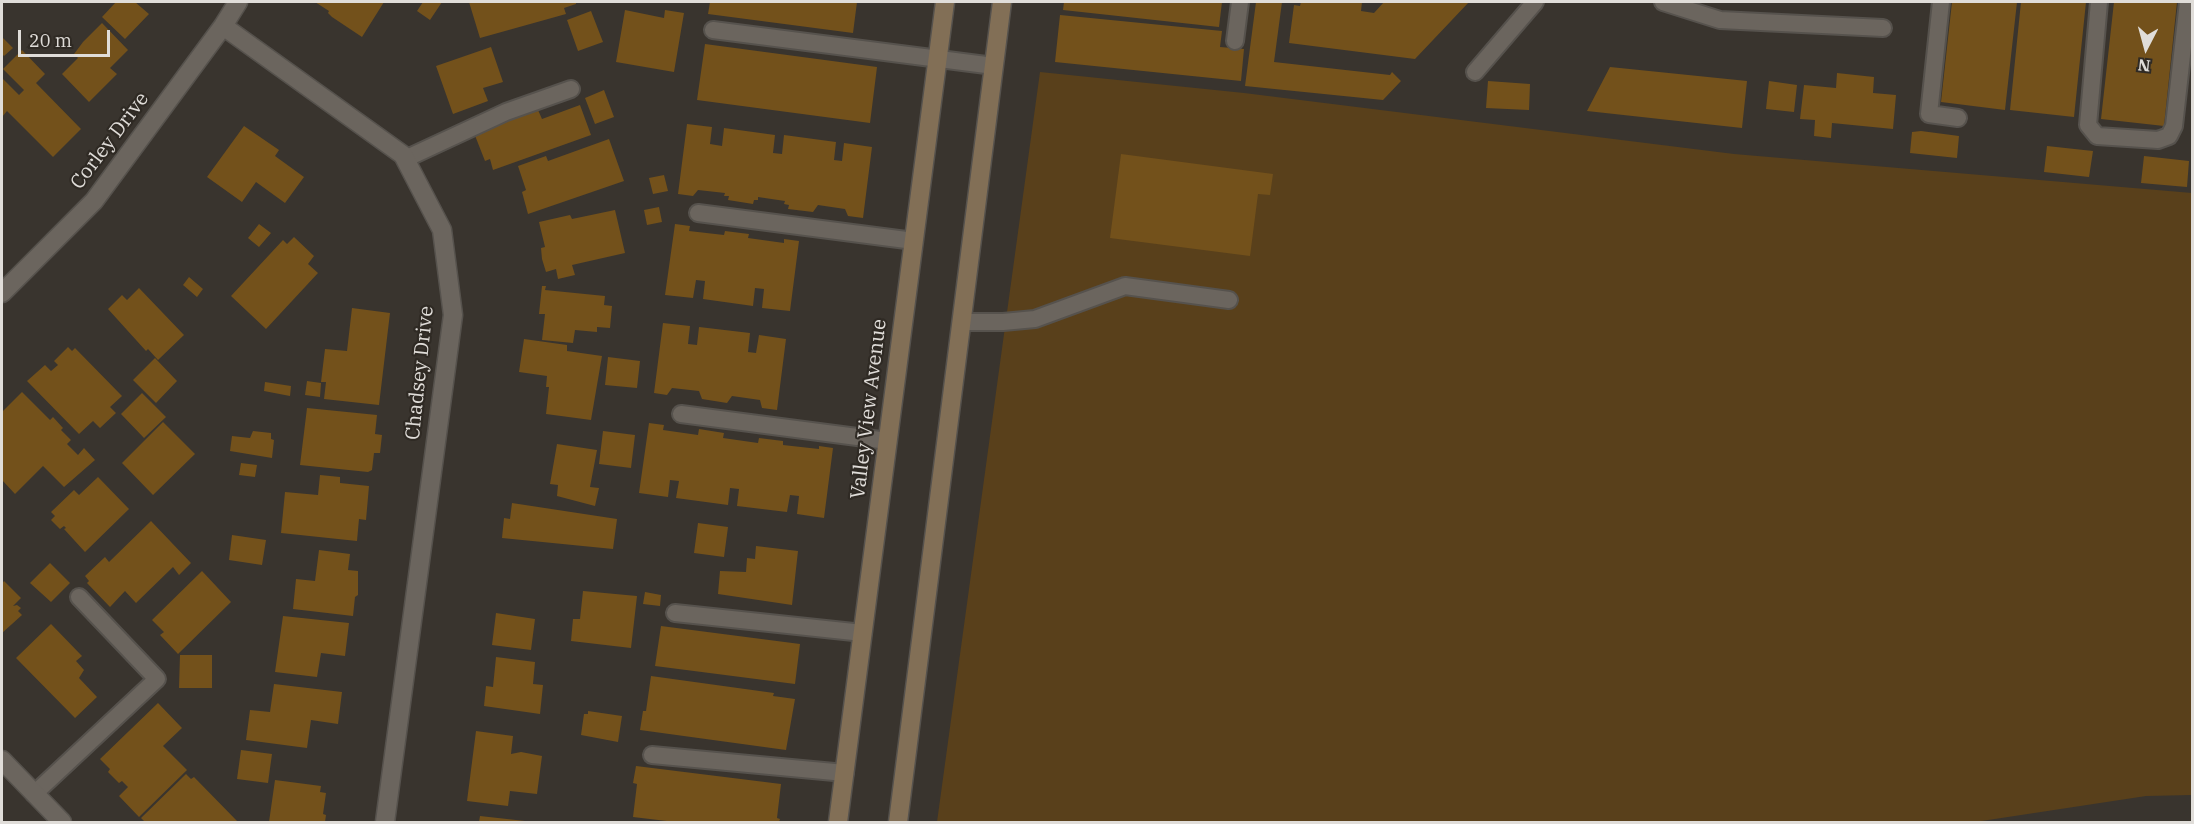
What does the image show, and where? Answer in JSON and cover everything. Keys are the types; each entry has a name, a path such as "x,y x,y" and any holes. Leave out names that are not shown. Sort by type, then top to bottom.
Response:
{"main road":[{"name":"Valley View Avenue","path":"838,822 945,2"},
{"path":"898,822 1002,2"}],"street":[{"name":"Corley Drive","path":"2,293 94,201 224,26 238,2"},
{"name":"Chadsey Drive","path":"224,26 403,155 442,230 453,315 385,822"},
{"path":"2,760 62,822"}],"lane":[{"path":"1235,41 1240,2"},
{"path":"1475,72 1535,2"},
{"path":"1663,2 1720,20 1883,28"},
{"path":"1941,2 1929,114 1958,118"},
{"path":"2099,2 2088,125 2097,136 2158,140 2169,136 2174,126 2188,2"},
{"path":"713,30 994,66"},
{"path":"405,159 506,112 570,89"},
{"path":"698,213 914,241"},
{"path":"962,322 1035,319 1125,286 1229,300"},
{"path":"681,414 888,441"},
{"path":"34,794 157,679 79,597"},
{"path":"675,613 863,633"},
{"path":"652,755 844,773"}],"shaded area":[{"path":"1040,72 1244,93 1734,154 2192,193 2192,795 2146,796 1975,822 937,822"}],"building":[{"path":"116,2 135,2 149,14 125,39 102,17"},
{"path":"315,2 384,2 362,37 332,17 329,11"},
{"path":"423,2 442,2 430,20 417,11"},
{"path":"469,2 576,2 576,4 564,8 566,14 480,38"},
{"path":"710,2 857,2 853,33 708,14"},
{"path":"1064,2 1222,2 1219,27 1063,10"},
{"path":"1256,2 1282,2 1274,62 1390,75 1392,72 1401,81 1383,100 1245,86"},
{"path":"1301,2 1362,2 1361,11 1374,13 1384,2 1469,2 1415,59 1289,43 1294,5 1300,6"},
{"path":"1952,2 2017,2 2005,110 1941,102"},
{"path":"2021,2 2086,2 2074,117 2010,110"},
{"path":"2114,2 2177,2 2164,126 2101,119"},
{"path":"625,10 664,18 665,10 684,13 674,72 616,62"},
{"path":"591,11 603,42 578,51 567,20"},
{"path":"1060,15 1222,31 1220,47 1244,49 1241,81 1055,62"},
{"path":"102,23 128,50 110,68 117,74 89,102 62,74 78,58 74,54 83,42"},
{"path":"2,37 13,48 4,56 2,54"},
{"path":"705,44 877,67 870,123 697,100"},
{"path":"491,47 503,82 483,88 488,101 453,114 436,66"},
{"path":"22,50 45,74 36,83 81,129 53,157 7,111 2,117 2,78 19,95 24,90 3,69"},
{"path":"1610,67 1747,81 1742,128 1587,111"},
{"path":"1837,73 1874,77 1873,93 1896,95 1893,129 1832,123 1831,138 1814,136 1815,120 1800,119 1804,85 1836,88"},
{"path":"1488,81 1530,84 1529,110 1486,108"},
{"path":"1769,81 1797,85 1794,112 1766,109"},
{"path":"604,90 614,117 595,124 585,98"},
{"path":"580,105 591,135 493,170 490,159 485,161 474,133 538,110 542,119"},
{"path":"687,124 712,127 710,144 722,146 724,128 775,135 773,153 782,154 784,135 836,142 834,160 842,161 844,143 872,147 863,218 848,216 845,209 818,205 813,212 788,209 789,205 784,204 785,201 758,197 753,204 728,200 729,196 724,196 725,193 698,190 693,196 678,194"},
{"path":"244,126 279,150 275,156 304,177 285,203 256,182 242,202 207,177"},
{"path":"1912,132 1959,136 1957,158 1910,153"},
{"path":"609,139 624,181 528,214 522,192 526,190 518,166 546,156 548,161"},
{"path":"2047,146 2093,151 2089,177 2044,172"},
{"path":"1121,154 1273,174 1270,195 1258,194 1250,256 1110,238"},
{"path":"2144,156 2189,161 2187,187 2141,183"},
{"path":"664,175 668,191 653,194 649,178"},
{"path":"659,207 662,222 647,225 644,210"},
{"path":"615,210 625,253 572,265 575,275 558,279 556,269 546,272 541,248 545,247 539,222 570,215 572,219"},
{"path":"259,224 271,233 259,247 248,238"},
{"path":"675,224 690,226 689,231 724,235 725,231 749,234 748,238 784,243 784,239 799,241 790,311 762,308 764,289 755,288 753,306 703,299 705,281 696,280 693,298 665,295"},
{"path":"294,237 314,256 308,264 318,273 266,329 231,296 283,240 287,244"},
{"path":"189,277 203,289 197,297 183,285"},
{"path":"542,286 546,286 545,290 605,296 604,305 612,306 610,328 597,327 597,332 575,330 573,343 542,340 545,314 539,314"},
{"path":"139,288 184,335 158,360 148,349 146,351 108,309 122,295 127,300"},
{"path":"352,308 390,313 379,405 324,399 326,382 321,382 325,349 347,351"},
{"path":"663,323 690,326 688,344 697,345 699,327 750,333 748,352 756,353 759,335 786,339 777,410 762,408 760,400 732,396 727,403 702,399 699,391 672,388 667,395 654,393"},
{"path":"524,339 567,345 567,351 602,356 591,420 546,414 549,387 546,387 547,376 519,372"},
{"path":"68,347 72,351 75,348 122,396 110,407 116,413 100,428 93,421 79,434 27,381 45,365 51,371 58,365 54,361"},
{"path":"608,357 640,361 637,388 605,385"},
{"path":"155,358 177,381 156,403 133,380"},
{"path":"307,381 321,383 320,397 305,395"},
{"path":"265,382 291,386 290,396 264,391"},
{"path":"22,392 50,420 53,417 63,428 61,430 71,440 67,444 78,455 84,448 95,460 64,487 43,466 15,494 2,480 2,412"},
{"path":"142,393 166,417 144,438 121,414"},
{"path":"307,408 377,415 375,434 382,435 380,453 374,453 372,470 368,472 300,465"},
{"path":"163,422 195,454 153,495 122,463"},
{"path":"649,423 664,425 663,430 698,435 699,429 724,433 723,438 758,443 759,438 783,441 783,445 819,449 819,446 833,448 824,518 797,514 799,496 790,495 787,512 737,506 739,489 730,488 728,505 676,498 679,481 670,480 668,497 639,493"},
{"path":"253,431 271,433 271,439 274,440 272,458 230,451 232,436 250,438"},
{"path":"603,431 635,435 631,468 599,464"},
{"path":"557,444 597,450 590,487 599,488 595,506 557,496 558,485 550,484"},
{"path":"241,463 257,465 255,477 239,475"},
{"path":"320,475 340,477 340,483 369,486 366,520 359,519 357,541 281,533 285,492 318,495"},
{"path":"98,477 129,509 85,552 64,529 66,528 64,526 60,529 51,520 55,516 51,512 74,490 79,495"},
{"path":"512,503 617,519 613,549 502,538 504,518 510,519"},
{"path":"151,521 191,563 179,575 173,567 136,603 125,591 110,607 87,583 89,581 85,576 105,557 109,562"},
{"path":"698,523 728,527 724,557 694,553"},
{"path":"232,535 266,540 262,565 229,560"},
{"path":"756,546 798,551 792,605 718,594 720,571 746,572 747,558 755,559"},
{"path":"319,550 350,554 348,570 358,571 358,595 355,597 353,616 293,609 296,579 315,581"},
{"path":"50,563 70,583 51,602 30,583"},
{"path":"202,571 231,602 178,654 160,635 164,632 152,620"},
{"path":"4,581 21,598 13,606 17,605 21,608 18,611 22,615 2,633 2,584"},
{"path":"583,591 637,596 631,648 571,641 573,619 580,619"},
{"path":"645,592 661,595 660,606 643,604"},
{"path":"496,613 535,619 531,650 492,645"},
{"path":"283,616 349,623 345,656 321,653 317,677 275,672"},
{"path":"51,624 82,656 76,661 84,670 79,678 97,697 75,718 16,658"},
{"path":"661,626 800,644 795,684 655,666"},
{"path":"180,655 212,655 212,688 179,688"},
{"path":"496,657 535,662 533,684 543,685 540,714 484,706 486,686 493,687"},
{"path":"651,676 774,693 773,696 795,699 786,750 640,730 643,711 646,711"},
{"path":"274,684 342,692 338,724 311,720 307,748 246,740 250,710 270,712"},
{"path":"158,703 182,728 163,746 187,770 139,817 119,796 128,787 122,781 119,783 108,772 110,769 100,759"},
{"path":"588,711 622,716 618,742 581,735 584,714 588,714"},
{"path":"476,731 513,736 511,754 521,752 542,756 537,794 510,791 508,806 467,801"},
{"path":"241,750 272,754 268,783 237,779"},
{"path":"636,766 781,784 777,818 780,819 779,822 675,822 633,817 637,784 633,783"},
{"path":"186,774 191,779 194,777 238,822 145,822 141,818"},
{"path":"275,780 321,786 320,792 326,793 323,814 326,815 325,822 269,822"},
{"path":"480,816 525,821 525,822 479,822"}]}
